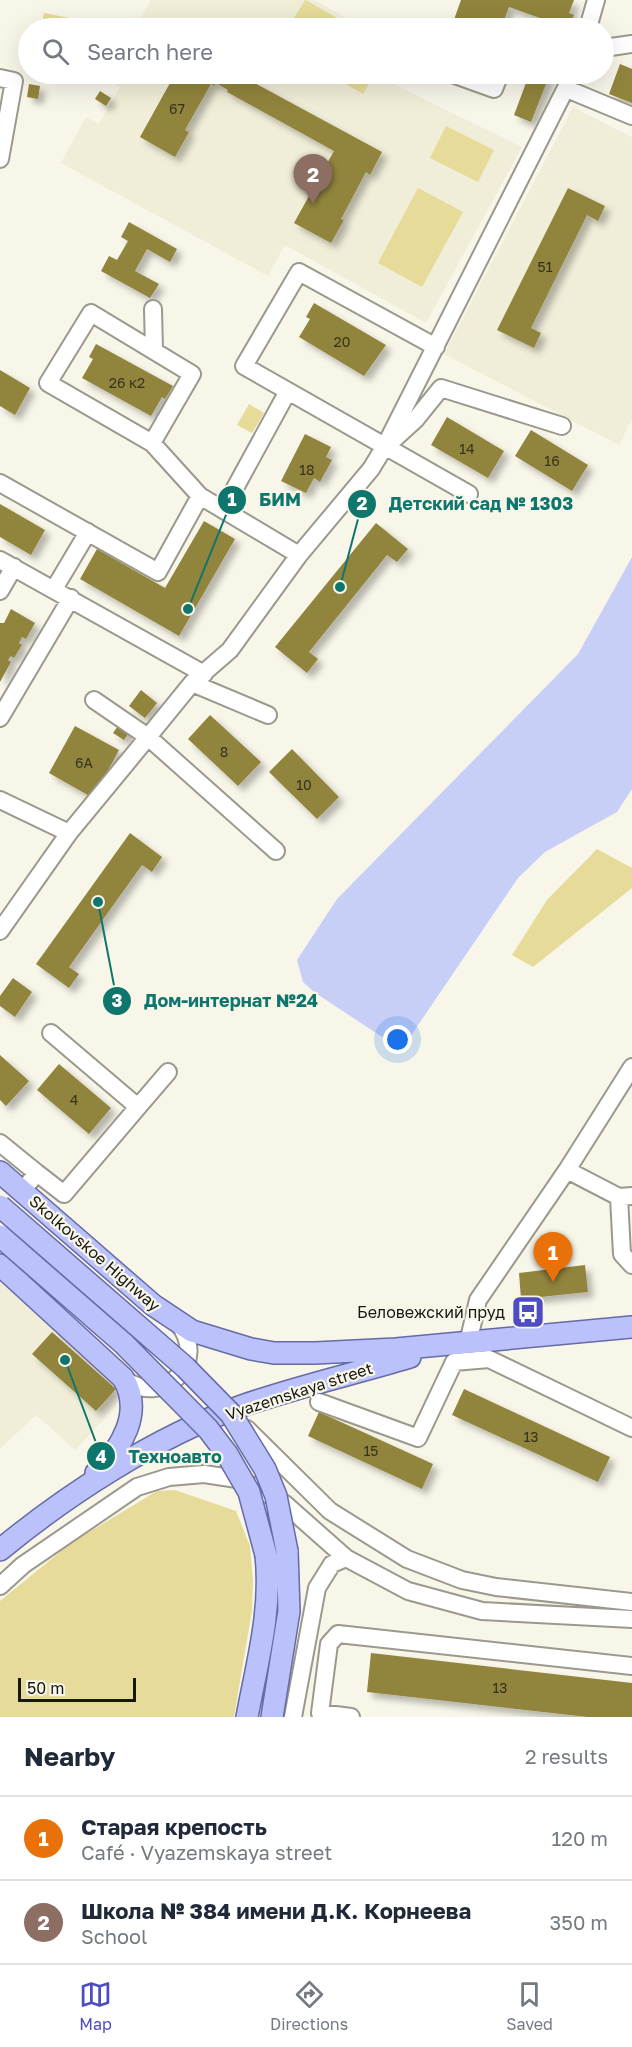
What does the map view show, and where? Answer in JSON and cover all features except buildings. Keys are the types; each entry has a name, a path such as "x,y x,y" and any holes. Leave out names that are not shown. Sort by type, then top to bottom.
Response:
{"main road":[{"name":"Skolkovskoe Highway","path":"0,1172 153,1305 185,1327"},
{"path":"0,1206 185,1367 231,1414 264,1469 276,1496 288,1551 289,1611 272,1717"},
{"path":"0,1236 124,1344 208,1429 227,1454 244,1483 255,1510 266,1555 269,1585 267,1613 247,1717"},
{"path":"0,1266 123,1378 131,1396 131,1416 125,1437 110,1460 77,1491"},
{"name":"Vyazemskaya street","path":"185,1327 274,1353 315,1353 458,1344 632,1327"},
{"name":"Vyazemskaya street","path":"0,1550 77,1491 165,1441 239,1408 458,1344"}],"street":[{"path":"591,18 596,0"},
{"path":"614,46 632,44"},
{"path":"0,78 14,81 0,159"},
{"path":"480,84 494,89 496,84"},
{"path":"0,931 69,833 198,678 230,650 299,555 371,469 436,347 568,84"},
{"path":"575,84 632,116"},
{"path":"436,347 298,272 244,366 469,494"},
{"path":"153,309 154,350"},
{"path":"152,443 192,374 91,313 48,383 152,443 200,496 299,555"},
{"path":"385,446 416,419 441,388 562,426"},
{"path":"223,510 288,391"},
{"path":"0,483 158,572 200,496"},
{"path":"54,589 88,532"},
{"path":"0,591 7,563 70,598 198,678 268,715"},
{"path":"0,718 70,598"},
{"path":"94,700 148,737 276,851"},
{"path":"0,800 69,833"},
{"path":"51,1033 138,1107"},
{"path":"458,1344 478,1300 567,1170 632,1067"},
{"path":"0,1143 64,1194 168,1072"},
{"path":"567,1170 626,1197 622,1254 632,1265"},
{"path":"22,1191 37,1173"},
{"path":"123,1378 134,1385 154,1389 167,1385 178,1377 188,1359 189,1346 185,1327"},
{"path":"318,1402 418,1438 454,1362 489,1359 632,1428"},
{"path":"231,1414 330,1510 407,1559 462,1580 496,1587 632,1602"},
{"path":"0,1586 23,1565 97,1512 137,1487 169,1477 204,1474 237,1479 260,1489 285,1504 346,1558 408,1591 482,1611 632,1619"},
{"path":"292,1717 317,1588 325,1571 332,1564 346,1558"},
{"path":"308,1633 329,1644"},
{"path":"351,1717 320,1713 329,1644 338,1634 632,1666"}],"shaded area":[{"path":"151,0 315,0 346,18 141,18"},
{"path":"306,0 337,18 294,18"},
{"path":"44,13 69,18 43,18"},
{"path":"114,84 393,84 522,147 426,323 285,245 268,276 61,163 86,117 99,124 120,87"},
{"path":"346,84 369,84 363,94"},
{"path":"573,107 632,137 632,419 619,445 444,354"},
{"path":"446,126 494,150 478,182 430,158"},
{"path":"418,188 463,212 422,287 378,263"},
{"path":"249,404 264,413 252,433 237,425"},
{"path":"597,849 632,868 632,888 533,967 512,955 547,900"},
{"path":"0,1279 118,1385 116,1406 75,1450 36,1415 0,1449"},
{"path":"175,1490 236,1511 250,1546 253,1581 252,1610 234,1717 0,1717 0,1601 71,1543 157,1491"}],"water":[{"path":"632,557 632,789 617,812 545,852 518,878 410,1037 399,1044 379,1035 314,992 303,982 297,960 337,899 578,654"}],"place":[{"name":"Школа № 384 имени Д.К. Корнеева","path":"313,204"},
{"name":"Детский сад № 1303","path":"340,587"},
{"name":"БИМ","path":"188,609"},
{"name":"Дом-интернат №24","path":"98,902"},
{"name":"Старая крепость","path":"553,1282"},
{"name":"Беловежский пруд","path":"528,1312"},
{"name":"Техноавто","path":"65,1360"}]}
